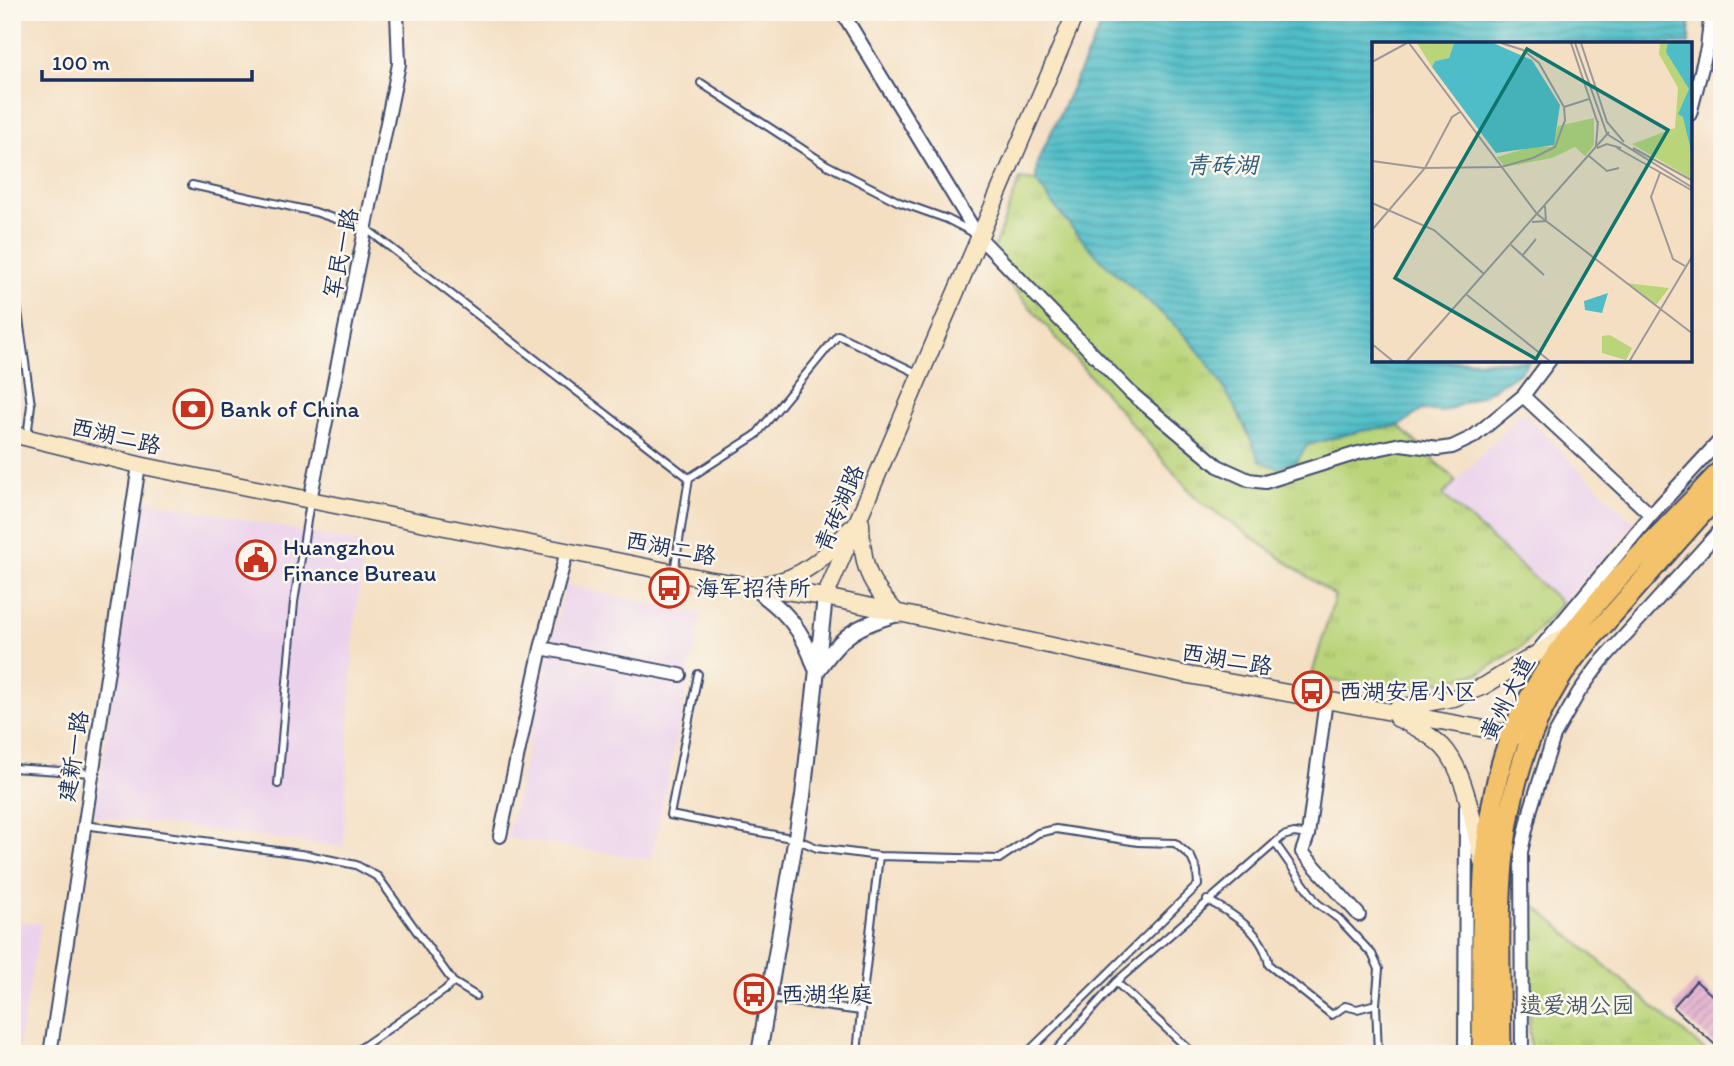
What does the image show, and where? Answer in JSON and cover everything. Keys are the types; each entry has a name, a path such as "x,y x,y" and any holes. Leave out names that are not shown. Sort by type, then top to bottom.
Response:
{"main road":[{"name":"青砖湖路","path":"825,597 1076,12"},
{"name":"西湖二路","path":"20,436 139,465 310,500 674,572 825,597 1049,648 1520,736"},
{"name":"黄州大道","path":"1482,1054 1485,872 1492,816 1544,674 1575,630 1722,469"},
{"name":"黄州大道","path":"1501,1054 1499,884 1520,736 1574,657 1722,491"},
{"path":"750,586 786,581 810,568 833,549 861,516"},
{"path":"861,516 862,552 869,579 898,614"},
{"path":"1382,710 1454,698 1484,686 1575,630"},
{"path":"1382,710 1424,731 1444,748 1456,767 1485,872"}],"street":[{"name":"军民一路","path":"310,500 368,230 399,64 397,12"},
{"path":"842,12 978,236 1131,393 1218,466 1249,480 1279,480 1358,453 1401,444 1438,449 1452,447 1473,437 1523,396 1548,362"},
{"path":"1692,106 1707,48 1711,12"},
{"path":"1523,396 1651,515"},
{"path":"1532,657 1651,515 1722,438"},
{"name":"建新一路","path":"50,1054 139,465"},
{"path":"1522,1054 1521,852 1531,808 1554,736 1578,692 1601,662 1722,528"},
{"path":"500,836 541,648 567,551"},
{"path":"750,586 777,604 796,624 817,671 849,632 869,622 898,614"},
{"name":"青砖湖路","path":"759,1054 796,839 825,597"},
{"path":"541,648 680,675"},
{"path":"1326,700 1308,835 1302,852 1359,915"},
{"path":"1465,1054 1466,799"}],"lane":[{"path":"701,83 827,166 899,202 947,219 978,236"},
{"path":"192,186 315,212 368,230 689,478"},
{"path":"12,270 31,405 20,436"},
{"path":"674,572 689,478 756,435 838,335 920,375"},
{"path":"278,784 293,602 310,500"},
{"path":"698,674 670,815 796,839 817,848 879,856 999,859 1038,834 1056,830 1138,842 1175,843 1191,857 1197,871 1198,885 1026,1054"},
{"path":"12,768 92,773"},
{"path":"84,825 309,855 356,865 378,877 453,982 476,996"},
{"path":"1053,1054 1116,982 1207,900 1283,836 1294,833 1308,835"},
{"path":"1275,843 1317,903 1339,919 1372,954 1380,969 1376,1004 1378,1054"},
{"path":"857,1054 879,856"},
{"path":"1207,900 1227,911 1260,939 1267,951 1269,965 1332,1015 1345,1006 1357,1009 1376,1004"},
{"path":"352,1054 453,982"},
{"path":"1116,982 1194,1054"},
{"path":"768,999 861,1011"}],"shaded area":[{"path":"12,322 22,408 22,409 12,406"},
{"path":"1522,412 1634,523 1562,603 1443,495"},
{"path":"143,499 365,544 354,630 343,847 94,816"},
{"path":"565,585 702,614 651,860 507,838"},
{"path":"12,920 41,924 17,1054 12,1054"}],"green space":[{"path":"1020,179 1036,181 1098,256 1194,345 1228,395 1260,461 1297,461 1307,445 1360,431 1399,426 1456,481 1443,495 1562,603 1524,645 1480,673 1408,690 1311,678 1335,596 1197,499 989,260"},
{"name":"遗爱湖公园","path":"1536,907 1709,1054 1530,1054 1528,929"}],"water":[{"name":"青砖湖","path":"1107,12 1690,12 1689,42 1372,42 1372,362 1528,362 1521,371 1483,395 1443,412 1422,410 1399,426 1360,431 1307,445 1297,461 1278,468 1260,461 1228,395 1194,345 1098,256 1052,203 1036,181 1037,163"}],"building":[{"path":"1696,981 1722,1004 1722,1051 1673,1007"}],"place":[{"name":"Bank of China","path":"193,409"},
{"name":"Huangzhou Finance Bureau","path":"256,560"},
{"name":"海军招待所","path":"669,588"},
{"name":"西湖安居小区","path":"1312,691"},
{"name":"西湖华庭","path":"754,994"}]}
